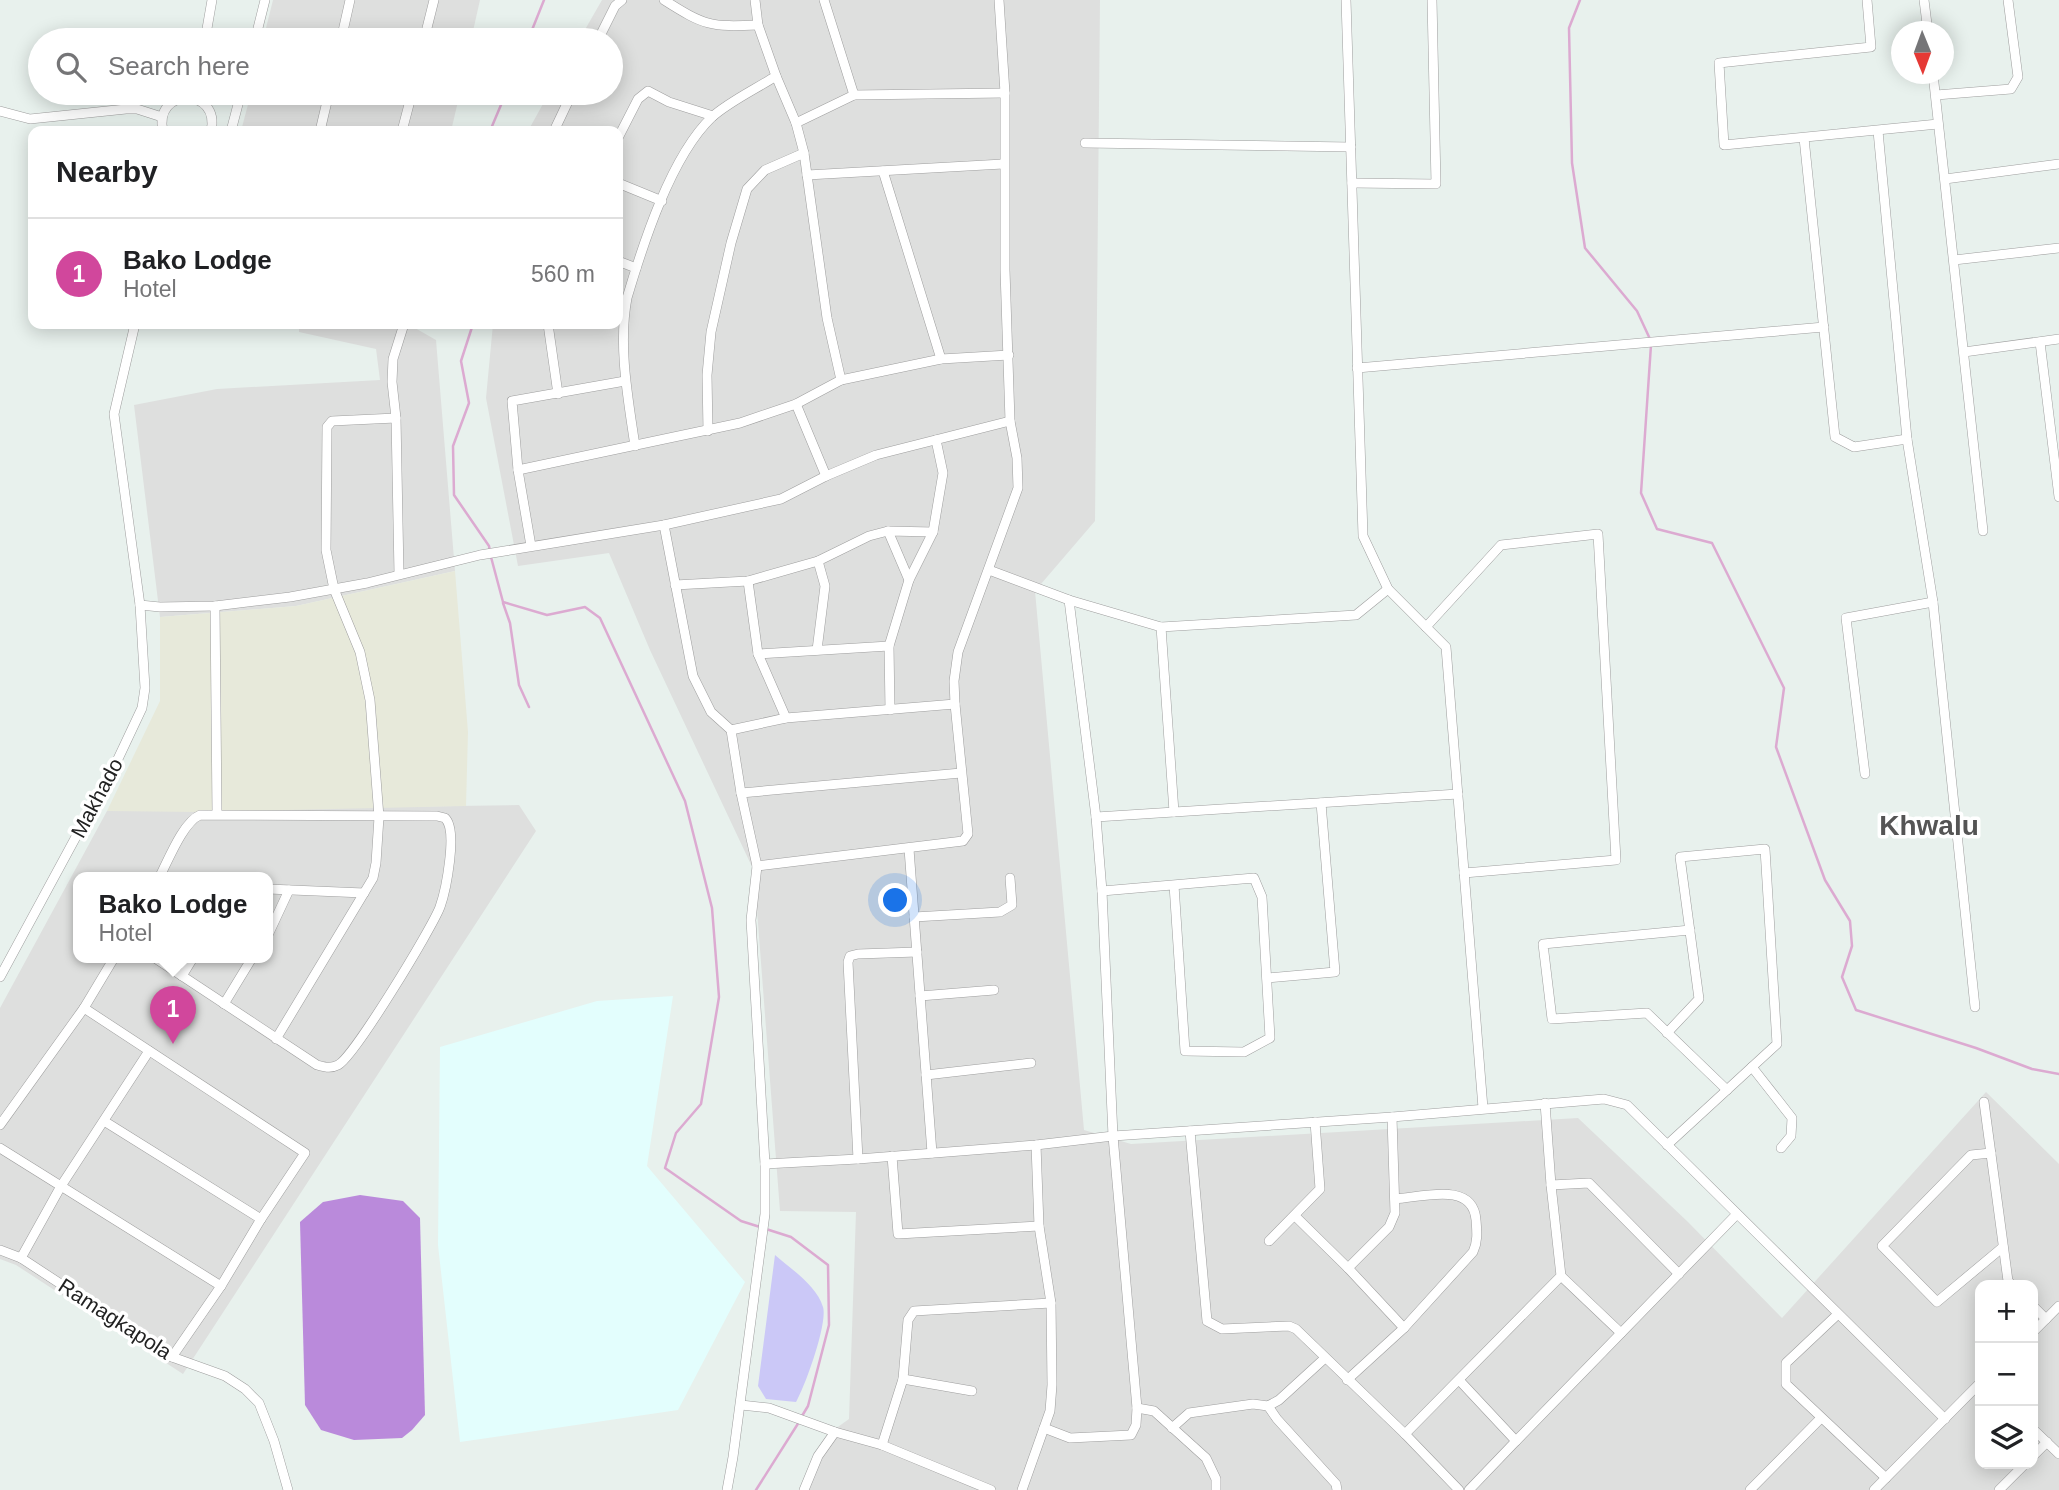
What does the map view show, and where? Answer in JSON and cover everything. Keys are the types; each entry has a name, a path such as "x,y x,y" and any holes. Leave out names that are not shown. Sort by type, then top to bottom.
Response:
{"street":[{"path":"207,28 212,0"},
{"path":"258,28 265,0"},
{"path":"344,28 350,0"},
{"path":"428,28 434,0"},
{"path":"604,28 615,6 622,0"},
{"path":"664,0 696,20 718,27 758,24"},
{"path":"755,0 758,24 796,123 804,153 827,318 841,380"},
{"path":"824,0 854,95"},
{"path":"757,866 909,849 963,841 966,837 968,828 954,681 958,652 1018,488 1017,458 1010,421 1003,164 1005,93 999,0"},
{"path":"1346,0 1363,536 1388,589 1446,647 1483,1108"},
{"path":"1352,183 1436,184 1432,0"},
{"path":"1867,0 1871,47 1719,63 1724,145 1938,124"},
{"path":"1924,0 1927,21"},
{"path":"1936,95 2011,89 2018,77 2008,0"},
{"path":"635,446 625,381 625,310 636,268 680,160 693,140 713,116 776,76"},
{"path":"1934,84 1983,531"},
{"path":"623,128 638,99 648,91 669,102 713,116"},
{"path":"796,123 854,95 1005,93"},
{"path":"163,126 162,117 170,105"},
{"path":"205,105 210,112 213,126"},
{"path":"232,126 238,105"},
{"path":"321,126 326,105"},
{"path":"403,126 409,105"},
{"path":"556,126 566,105"},
{"path":"0,111 30,119 126,108 162,117"},
{"path":"1878,131 1907,439 1933,602 1975,1007"},
{"path":"1804,138 1835,437 1854,447 1907,439"},
{"path":"1086,143 1350,147"},
{"path":"708,431 707,375 711,332 731,243 747,189 765,170 804,153"},
{"path":"1945,179 2059,163"},
{"path":"807,175 1003,164"},
{"path":"883,171 941,359"},
{"path":"623,185 662,201"},
{"path":"1954,260 2059,248"},
{"path":"623,263 636,268"},
{"path":"1357,368 1824,327"},
{"name":"Makhado","path":"0,977 117,761 142,708 145,688 139,605 114,414 134,329"},
{"path":"399,575 396,418 392,382 393,359 402,329"},
{"path":"549,329 558,394"},
{"path":"1964,352 2059,339"},
{"path":"2040,342 2059,497"},
{"path":"518,470 740,423 796,404 841,380 941,359 1009,355"},
{"path":"531,546 518,470 512,401 625,381"},
{"path":"796,404 825,476"},
{"path":"276,1039 373,878 376,863 379,817 369,689 360,652 334,589 326,550 327,427 335,420 396,418"},
{"path":"139,605 215,606 334,589 480,555 664,525 781,499 825,476 876,455 1010,421"},
{"path":"890,710 889,646 909,580 933,532 943,473 936,440"},
{"path":"664,525 693,676 711,712 731,730 757,866 751,920 765,1164 765,1214 741,1405 727,1490"},
{"path":"675,585 747,580 818,561 869,536 888,531 933,532"},
{"path":"888,531 909,580"},
{"path":"1426,627 1501,545 1598,534 1616,860 1464,873"},
{"path":"817,650 825,586 818,561"},
{"path":"989,570 1069,600 1161,627 1356,615 1388,589"},
{"path":"747,580 758,654 786,718"},
{"path":"1044,1428 1070,1438 1131,1435 1136,1425 1137,1408 1113,1136 1096,817 1069,600"},
{"path":"1865,774 1846,618 1933,602"},
{"path":"215,606 217,813"},
{"path":"1161,627 1174,812"},
{"path":"758,654 889,646"},
{"path":"731,730 786,718 955,704"},
{"path":"741,793 961,773"},
{"path":"1096,817 1458,794"},
{"path":"1267,978 1335,972 1321,803"},
{"path":"162,872 194,817 217,813 438,816 450,822 448,872 439,908 370,1025 340,1064 329,1069 317,1065 162,963"},
{"path":"909,849 932,1153"},
{"path":"1667,1033 1699,999 1680,857 1765,849 1777,1044 1667,1145"},
{"path":"914,917 1006,910 1012,905 1010,878"},
{"path":"1102,891 1254,878 1262,897 1270,1038 1244,1052 1185,1051 1174,885"},
{"path":"273,889 364,893"},
{"path":"273,924 289,890"},
{"path":"1690,930 1543,944 1552,1020 1647,1013 1727,1090"},
{"path":"858,1159 848,962 850,956 858,954 917,952"},
{"path":"0,1125 84,1007 111,963"},
{"path":"182,976 190,963"},
{"path":"224,1004 250,963"},
{"path":"920,996 994,990"},
{"path":"84,1007 305,1153 221,1286 172,1357"},
{"path":"21,1258 61,1186 149,1051"},
{"path":"926,1075 1031,1063"},
{"path":"1752,1067 1792,1118 1791,1136 1781,1148"},
{"path":"765,1164 1036,1145 1113,1136 1604,1098 1626,1105 1945,1419"},
{"path":"1984,1102 2008,1280"},
{"path":"1545,1103 1561,1276 1621,1333"},
{"path":"1348,1268 1389,1227 1395,1213 1392,1116"},
{"path":"104,1122 261,1219"},
{"path":"1269,1241 1320,1189 1315,1122"},
{"path":"1190,1130 1207,1321 1222,1329 1289,1326 1296,1329 1459,1490"},
{"path":"1022,1490 1050,1411 1052,1385 1051,1303 1039,1226 1036,1145"},
{"path":"0,1148 221,1286"},
{"path":"1991,1153 1971,1155 1882,1246 1937,1303 2003,1247"},
{"path":"892,1156 898,1234 1039,1226"},
{"path":"1551,1185 1589,1183 1679,1274"},
{"path":"1347,1380 1404,1328 1473,1252 1478,1238 1475,1208 1458,1194 1395,1199"},
{"path":"1469,1490 1737,1214"},
{"path":"1295,1216 1404,1328"},
{"name":"Ramagkapola","path":"0,1250 21,1258 172,1357 225,1376 245,1389 259,1403 274,1441 288,1490"},
{"path":"1405,1434 1561,1276"},
{"path":"882,1444 903,1380 908,1320 914,1311 1051,1303"},
{"path":"2038,1327 2059,1306"},
{"path":"2038,1311 2046,1319"},
{"path":"1838,1314 1786,1363 1787,1384 1886,1478"},
{"path":"1172,1428 1189,1413 1253,1404 1268,1406 1279,1400 1325,1358"},
{"path":"903,1380 972,1391"},
{"path":"1460,1380 1516,1441"},
{"path":"1874,1490 1975,1389"},
{"path":"741,1405 769,1408 835,1432 882,1444 991,1490"},
{"path":"1268,1406 1336,1484 1337,1490"},
{"path":"1137,1408 1154,1411 1206,1458 1216,1479 1216,1490"},
{"path":"1750,1490 1821,1418"},
{"path":"804,1490 818,1456 835,1432"},
{"path":"2038,1434 2059,1454"},
{"path":"2038,1451 2046,1442"},
{"path":"1999,1490 2020,1469"}],"shaded area":[{"path":"273,0 480,0 474,28 266,28"},
{"path":"602,0 1100,0 1095,521 1035,591 1084,1130 1131,1144 1578,1118 1688,1222 1782,1318 1986,1092 2059,1164 2059,1490 804,1490 828,1434 849,1419 856,1212 780,1211 754,871 650,650 609,553 518,566 486,398 493,329 623,329 623,126 531,126 542,105 623,105 623,28 586,28"},
{"path":"248,105 457,105 452,126 242,126"},
{"path":"299,329 417,329 436,340 455,571 296,606 160,617 134,405 217,389 380,380 376,349 299,332"},
{"path":"455,571 468,732 466,806 197,812 107,811 160,701 160,617 296,606"},
{"path":"519,805 536,831 183,1374 16,1265 0,1259 0,1008 73,874 73,963 273,963 273,872 74,872 107,811"},
{"path":"673,996 647,1166 745,1282 678,1410 460,1442 438,1245 440,1047 597,1001"},
{"path":"360,1195 403,1201 420,1218 425,1415 402,1438 354,1440 321,1430 305,1405 300,1222 323,1202"},
{"path":"775,1255 809,1285 823,1307 819,1340 796,1402 766,1399 758,1386"}],"waterway":[{"path":"533,28 544,0"},
{"path":"1580,0 1569,28 1572,163 1585,248 1637,311 1650,339"},
{"path":"492,126 501,105"},
{"path":"471,329 461,361 469,403 453,446 454,495 490,551"},
{"path":"1651,345 1641,493 1657,529 1712,543 1784,688 1776,747 1825,880 1850,921 1852,946 1842,977 1856,1010 1976,1048 2032,1069 2059,1074"},
{"path":"491,557 503,602 547,615 585,607 600,618 685,801 712,908 719,997 701,1104 676,1133 665,1168 741,1221 760,1227"},
{"path":"503,603 510,623 519,685 529,707"},
{"path":"766,1229 791,1237 828,1265 829,1325 808,1406 802,1416"},
{"path":"756,1490 799,1422"}],"place":[{"name":"Bako Lodge","path":"173,1044"}],"district":[{"name":"Khwalu","path":"1929,825"}]}
